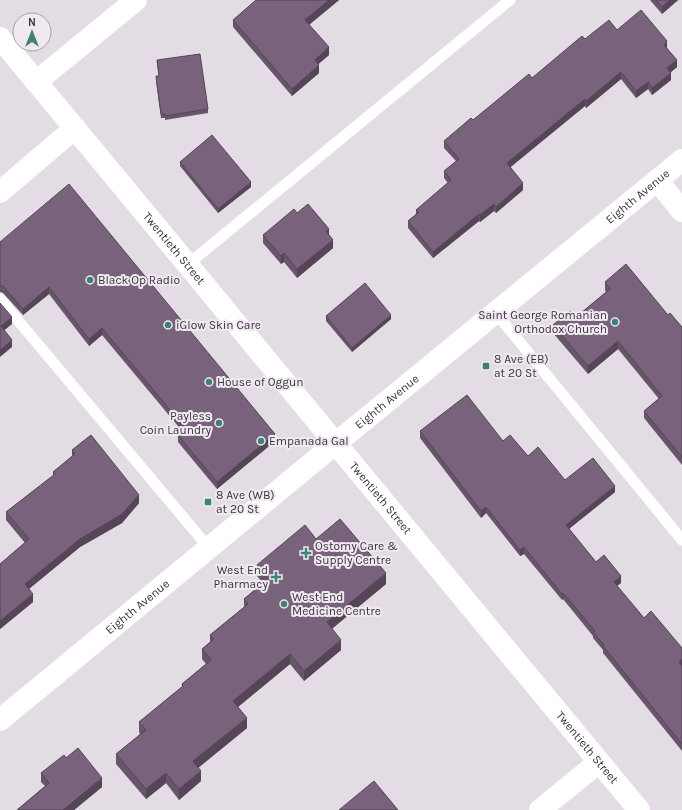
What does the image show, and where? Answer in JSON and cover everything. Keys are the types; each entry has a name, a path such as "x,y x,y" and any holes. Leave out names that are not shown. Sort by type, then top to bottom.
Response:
{"street":[{"path":"36,82 136,0"},
{"name":"Twentieth Street","path":"0,38 638,810"},
{"path":"0,192 75,128"},
{"name":"Eighth Avenue","path":"0,720 682,160"},
{"path":"657,180 682,211"},
{"path":"540,810 599,762"}],"lane":[{"path":"188,265 510,0"},
{"path":"0,299 209,548"},
{"path":"495,312 682,540"}],"building":[{"path":"256,0 329,0 305,20 329,47 315,60 319,65 292,89 233,20"},
{"path":"656,0 670,0 662,7"},
{"path":"641,10 667,41 664,45 677,60 667,68 671,73 652,88 648,82 636,91 621,72 586,101 585,99 507,163 523,183 496,207 494,204 480,215 479,214 433,252 408,221 419,212 416,210 451,180 444,171 459,159 444,141 471,118 473,120 529,74 532,78 582,36 585,39 609,20 617,30"},
{"path":"200,54 208,109 165,116 165,114 161,114 156,76 159,76 157,60"},
{"path":"212,135 251,182 218,209 180,162"},
{"path":"69,184 275,434 217,482 178,435 186,429 102,328 89,339 49,287 23,309 3,286 0,286 0,242"},
{"path":"308,204 329,229 326,231 333,240 297,269 284,253 281,256 263,235 294,209 297,213"},
{"path":"626,264 668,315 670,313 682,327 682,457 644,411 662,396 618,341 588,366 553,325 570,311 576,317 610,289 605,282"},
{"path":"365,283 391,315 352,348 326,316"},
{"path":"0,303 12,317 1,326 12,340 0,350"},
{"path":"467,395 503,441 510,435 528,456 538,447 565,480 593,458 615,486 566,525 596,562 604,555 621,576 614,582 644,618 651,611 682,648 682,659 679,662 682,666 682,744 603,646 604,645 593,632 595,631 563,593 562,594 524,547 520,550 486,507 481,511 420,431"},
{"path":"91,435 139,495 122,514 80,539 25,584 33,594 0,621 0,564 29,539 6,512 55,474 53,472 75,454 72,450"},
{"path":"340,519 386,573 327,622 341,640 304,671 290,654 233,701 247,718 193,761 201,771 179,789 166,773 146,789 116,754 146,730 139,722 183,686 182,684 211,660 202,649 214,639 210,635 248,604 244,599 268,579 257,565 305,525 316,539"},
{"path":"78,748 102,778 63,810 17,810 49,783 41,773 64,755 66,758"},
{"path":"374,781 398,810 339,810"}],"place":[{"name":"Black Op Radio","path":"90,280"},
{"name":"Saint George Romanian Orthodox Church","path":"615,322"},
{"name":"iGlow Skin Care","path":"168,325"},
{"name":"8 Ave (EB) at 20 St","path":"486,366"},
{"name":"House of Oggun","path":"209,382"},
{"name":"Payless Coin Laundry","path":"219,423"},
{"name":"Empanada Gal","path":"261,441"},
{"name":"8 Ave (WB) at 20 St","path":"208,502"},
{"name":"Ostomy Care & Supply Centre","path":"306,553"},
{"name":"West End Pharmacy","path":"276,577"},
{"name":"West End Medicine Centre","path":"284,604"}]}
